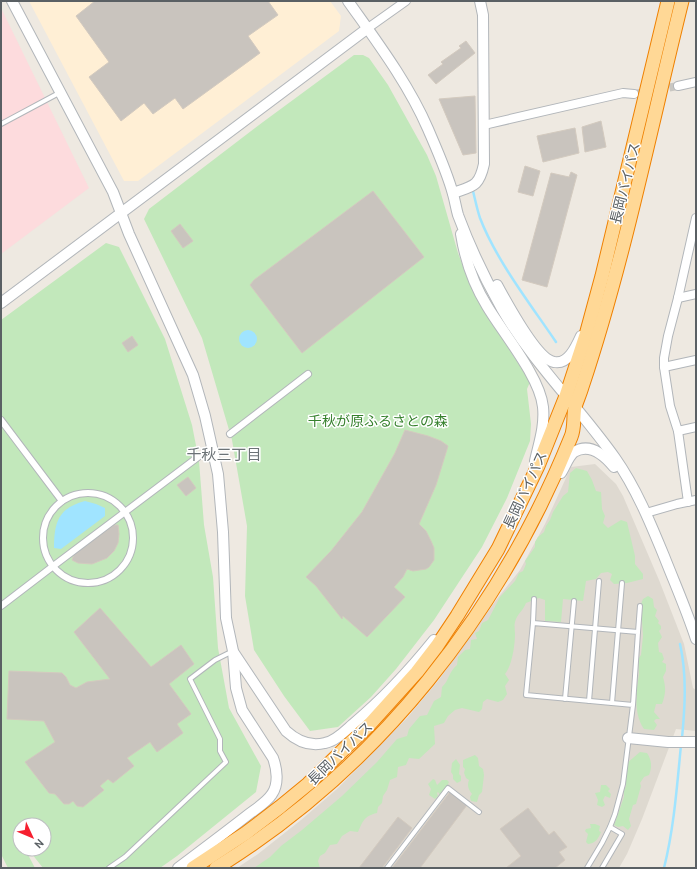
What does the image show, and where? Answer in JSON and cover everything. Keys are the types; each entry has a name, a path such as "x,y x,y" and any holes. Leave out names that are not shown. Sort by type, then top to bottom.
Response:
{"highway":[{"name":"長岡バイパス","path":"193,868 246,833 308,784 389,704 417,672 457,616 498,549 538,466 566,396 586,335 596,300 668,1"},
{"name":"長岡バイパス","path":"216,868 238,854 306,804 345,770 380,736 416,696 457,644 520,546 546,494 572,433 575,408 600,334 634,203 682,1"}],"street":[{"path":"12,1 59,93 113,192 121,214 193,375 206,416 218,474 223,532 226,618 233,651 236,688 242,710 273,758 276,766 276,784 273,794 266,801 178,868"},
{"path":"348,1 368,28 402,80 428,129 453,193 464,253 486,305 537,384 543,406 544,425 525,491"},
{"path":"1,303 406,1"},
{"path":"453,193 473,186 479,181 484,164 483,15 480,1"},
{"path":"678,86 696,82"},
{"path":"484,125 623,93 634,94"},
{"path":"458,214 470,245 501,307 516,332 530,352 597,434 616,460 634,489 646,513 696,639"},
{"path":"646,513 692,501 678,431 670,406 664,358 668,336 694,235 696,218"},
{"path":"470,245 487,267 533,345 540,354 547,359 554,362 561,362 573,351 578,343 596,300"},
{"path":"678,298 696,294"},
{"path":"664,367 696,360"},
{"path":"230,434 308,374"},
{"path":"1,420 62,500"},
{"path":"678,431 696,427"},
{"path":"520,546 534,528 568,459 574,453 586,449 595,450 601,453 607,458 627,487 696,645"},
{"path":"1,606 198,457"},
{"path":"95,493 106,496 126,511 132,522 134,534 133,546 123,567 114,575 98,582 81,583 65,577 52,566 46,557 43,546 43,527 47,517 62,500 75,495 95,493"},
{"path":"233,651 280,724 294,738 313,745 325,743 338,737 397,684 439,633 457,616"},
{"path":"628,738 668,742 696,742"}],"lane":[{"path":"2,122 59,93"},
{"path":"589,701 599,581"},
{"path":"612,703 622,583"},
{"path":"534,599 526,695 633,705"},
{"path":"565,699 574,600"},
{"path":"587,868 610,827 618,806 623,784 633,705 640,606"},
{"path":"533,623 638,632"},
{"path":"110,868 125,857 226,762 220,751 220,739 190,678 215,660 233,651"},
{"path":"387,868 448,788 479,812"},
{"path":"602,868 622,834 610,827"}],"shaded area":[{"path":"29,1 330,1 341,16 339,31 138,181 124,181"},
{"path":"1,8 89,188 1,254"},
{"path":"595,464 616,484 623,496 659,580 684,644 693,688 696,690 696,731 676,729 642,819 627,854 619,868 237,868 258,854 337,789 407,718 438,681 497,599 520,570 545,524 571,467"}],"green space":[{"name":"千秋が原ふるさとの森","path":"354,55 363,55 369,58 388,85 427,155 436,176 458,253 468,279 485,311 530,382 527,389 531,424 530,441 507,498 482,547 434,620 396,669 371,697 338,727 310,731 284,696 254,650 245,596 247,526 232,440 202,338 144,219 149,209"},
{"path":"106,243 119,247 165,339 192,425 199,461 204,525 213,577 218,648 229,708 261,766 256,792 160,868 43,868 34,857 52,857 52,817 12,817 12,857 29,857 35,868 8,868 1,854 1,320"},
{"path":"576,468 587,471 596,491 601,492 602,509 605,516 603,523 608,528 621,520 627,522 635,556 635,564 643,574 643,579 627,583 614,584 610,580 612,574 608,572 601,573 596,579 586,581 583,601 563,599 561,622 545,621 545,600 539,598 526,603 515,622 513,655 510,666 505,674 509,680 505,686 507,694 503,700 498,702 487,699 483,702 482,709 479,712 462,708 455,710 448,716 444,723 434,726 435,744 419,759 409,758 406,765 398,767 397,777 390,780 387,790 383,796 382,803 378,807 377,813 367,817 364,820 358,832 350,831 342,836 337,844 330,845 325,853 320,856 318,861 320,868 254,868 270,857 281,846 342,796 377,762 397,739 407,736 409,729 420,716 427,715 434,701 441,697 442,687 454,667 457,665 458,657 465,650 470,649 471,640 477,639 475,633 479,631 482,623 488,620 500,597 515,581 519,573 523,571 526,564 525,561 535,547 535,542 544,532 553,512 563,496 568,492 570,473"},
{"path":"648,596 653,599 654,607 657,610 655,616 661,626 659,631 662,637 658,643 659,652 662,653 664,659 662,662 666,664 666,671 663,677 665,694 662,704 656,704 654,712 660,719 656,719 654,721 657,725 654,730 644,729 636,704 639,674 638,659 641,655 643,636 641,604 643,599"},
{"path":"640,752 647,753 649,756 651,761 651,770 649,775 644,777 640,783 641,786 636,804 633,805 629,819 631,826 628,830 623,826 618,827 614,825 624,797 627,763"},
{"path":"475,755 478,758 479,766 483,769 484,775 482,792 479,795 477,802 471,801 470,797 472,794 468,787 469,780 466,778 464,773 465,769 463,767 463,760"},
{"path":"456,759 460,765 459,774 461,776 461,781 457,783 453,779 451,772 452,763"},
{"path":"433,779 437,785 442,780 447,780 450,787 444,794 440,795 438,792 438,796 435,799 429,795 431,789 428,784"},
{"path":"601,785 606,785 610,789 608,791 611,794 610,798 605,796 603,800 605,805 602,807 597,805 598,800 595,793 600,792"},
{"path":"590,824 600,826 599,831 601,832 599,837 593,843 588,844 586,842 588,834 585,831 586,829 591,828"}],"water":[{"path":"244,330 252,330 257,335 255,346 252,348 244,348 239,343 239,335"},
{"path":"85,501 105,508 105,516 61,549 54,548 55,531 59,518 63,512 69,508"}],"building":[{"path":"95,1 268,1 278,15 248,36 260,53 183,109 175,98 153,114 144,103 121,121 89,77 109,62 76,16"},
{"path":"466,41 475,53 436,84 428,75 443,64 441,62 461,48 459,46"},
{"path":"475,96 476,153 463,155 439,99"},
{"path":"601,121 606,147 585,152 582,127"},
{"path":"575,128 579,153 543,162 537,136"},
{"path":"525,166 540,171 533,196 518,192"},
{"path":"571,172 577,175 547,287 522,280 551,173 569,177"},
{"path":"373,191 424,257 302,353 250,285 254,280"},
{"path":"180,224 193,241 183,248 171,231"},
{"path":"132,336 138,345 128,352 122,343"},
{"path":"405,430 428,436 441,441 448,446 436,485 419,524 426,531 434,548 434,560 426,569 413,571 407,569 403,577 394,587 405,597 367,637 343,616 342,619 316,586 306,577 331,551 362,512 395,453"},
{"path":"188,477 196,488 186,496 177,485"},
{"path":"114,525 118,525 118,543 114,551 107,558 92,564 78,563 72,560 74,554"},
{"path":"100,608 151,667 181,645 194,664 169,684 191,714 177,724 183,733 157,752 150,742 127,758 134,766 113,783 108,779 100,786 104,790 83,807 77,806 73,801 69,804 64,804 55,794 49,793 25,762 55,742 44,721 7,719 9,671 62,673 70,685 76,688 87,682 110,679 74,632"},
{"path":"450,792 467,805 420,868 392,868"},
{"path":"528,808 549,835 554,831 567,847 559,852 565,860 555,868 506,868 521,856 500,829"},
{"path":"398,817 412,828 382,868 359,868"}],"waterway":[{"path":"473,191 480,218 495,250 504,266 556,342"},
{"path":"680,644 684,667 685,703 682,738"},
{"path":"664,868 673,822 681,745"}],"tunnel":[{"path":"634,94 678,86"}],"district":[{"name":"千秋三丁目","path":"224,455"}]}
